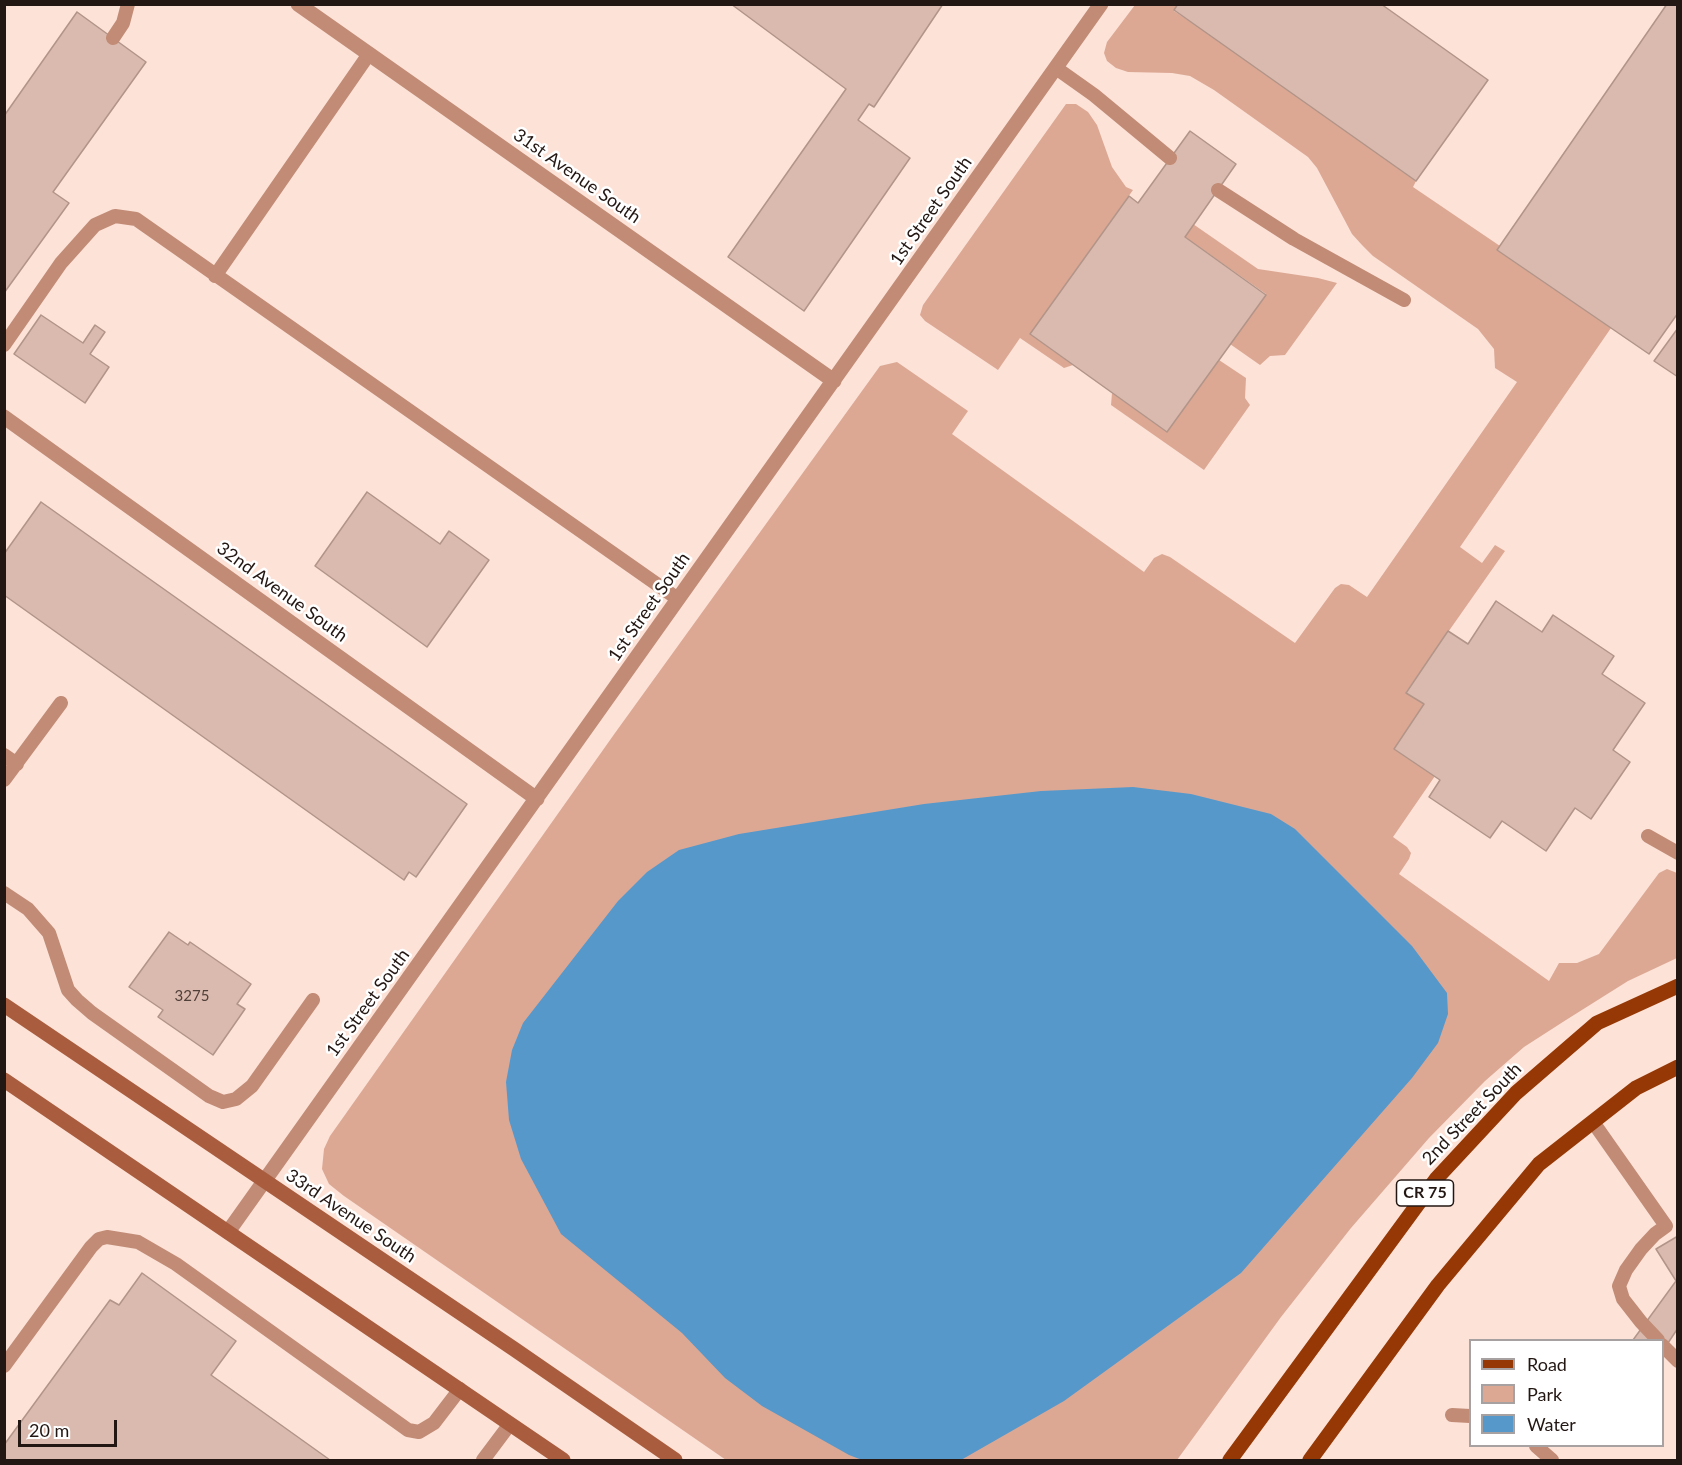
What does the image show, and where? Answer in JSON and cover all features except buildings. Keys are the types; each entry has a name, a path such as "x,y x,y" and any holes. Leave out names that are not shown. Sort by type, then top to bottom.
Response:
{"main road":[{"name":"2nd Street South","path":"1230,1461 1437,1178 1516,1093 1597,1023 1677,986"},
{"name":"33rd Avenue South","path":"4,1005 514,1349 675,1461"},
{"path":"1310,1461 1452,1267 1539,1164 1636,1088 1677,1067"},
{"path":"4,1080 563,1461"}],"street":[{"name":"31st Avenue South","path":"298,4 834,381"},
{"name":"1st Street South","path":"228,1232 1101,4"},
{"name":"32nd Avenue South","path":"4,417 537,799"}],"lane":[{"path":"113,38 123,22 128,4"},
{"path":"215,276 369,54"},
{"path":"1056,68 1116,113 1170,158"},
{"path":"1218,190 1294,239 1404,300"},
{"path":"4,345 61,263 94,225 115,216 136,219 678,599"},
{"path":"4,780 61,703"},
{"path":"4,755 17,764"},
{"path":"1648,836 1677,853"},
{"path":"4,893 28,909 49,933 68,990 77,1000 199,1089 223,1102 236,1099 252,1086 313,1000"},
{"path":"1593,1122 1666,1226 1641,1249 1626,1270 1619,1286 1623,1299 1656,1339"},
{"path":"4,1366 91,1247 99,1239 107,1237 138,1242 176,1264 408,1430 419,1432 434,1423 460,1389"},
{"path":"1664,1347 1677,1361"},
{"path":"1452,1415 1469,1416"},
{"path":"483,1461 510,1424"},
{"path":"1537,1447 1552,1461"}],"green space":[{"path":"1135,5 1178,5 1174,11 1236,51 1416,181 1413,187 1500,246 1497,250 1611,328 1460,547 1482,563 1495,545 1505,551 1406,692 1424,704 1394,749 1435,776 1393,837 1407,847 1411,853 1399,874 1549,981 1559,963 1577,963 1599,954 1659,873 1667,869 1677,873 1677,958 1628,981 1566,1020 1524,1047 1485,1081 1429,1138 1351,1228 1281,1317 1177,1460 726,1460 344,1196 329,1184 322,1169 324,1149 330,1136 615,733 880,366 897,362 968,411 952,434 1144,572 1154,558 1162,554 1170,557 1295,643 1335,588 1341,584 1349,585 1367,597 1517,382 1495,368 1494,349 1478,329 1373,256 1362,245 1352,234 1317,168 1308,157 1214,90 1190,76 1172,73 1128,72 1116,68 1107,61 1104,53 1107,42"},
{"path":"1066,104 1076,104 1088,112 1097,125 1112,167 1126,187 1133,190 1030,334 1073,365 1064,368 1020,338 998,370 925,321 920,315 923,305"},
{"path":"1193,224 1258,269 1337,283 1285,355 1270,356 1260,365 1230,344 1266,294 1185,237"},
{"path":"1219,360 1246,378 1245,398 1250,405 1204,470 1111,405 1112,393 1167,432"}],"water":[{"path":"1133,787 1191,794 1271,814 1295,829 1412,946 1447,993 1448,1014 1438,1043 1412,1078 1241,1273 1064,1401 961,1460 862,1460 762,1406 725,1378 682,1333 561,1234 521,1159 509,1120 506,1082 512,1050 523,1023 618,901 647,872 679,850 739,834 924,804 1041,791"}]}
